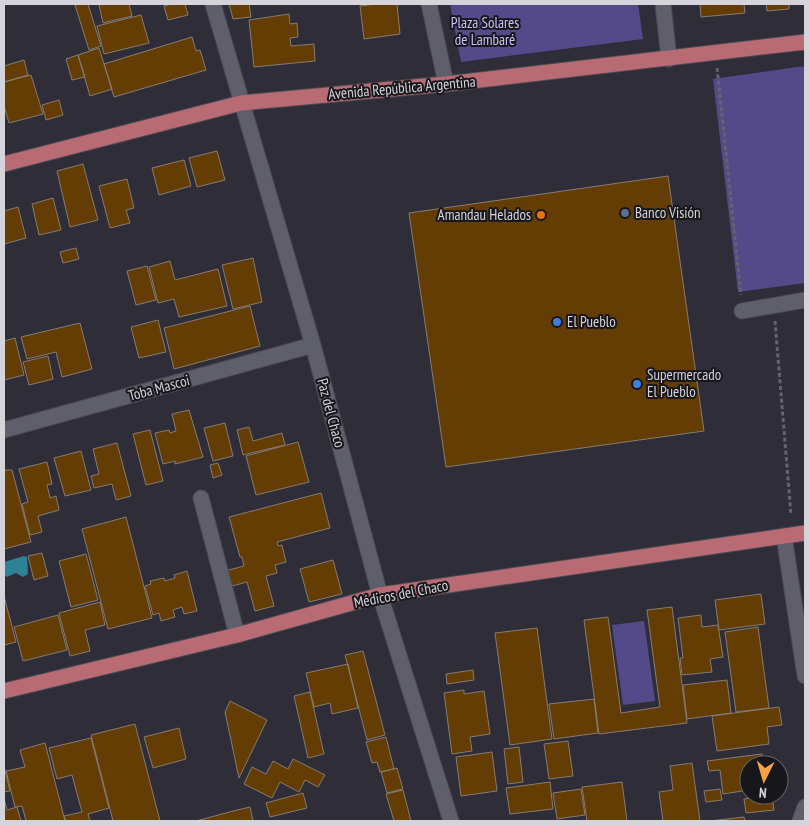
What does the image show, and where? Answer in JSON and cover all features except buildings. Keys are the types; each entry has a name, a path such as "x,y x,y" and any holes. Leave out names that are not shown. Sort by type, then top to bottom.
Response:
{"main road":[{"name":"Avenida República Argentina","path":"4,164 241,103 446,84 805,42"},
{"name":"Médicos del Chaco","path":"4,691 237,634 380,595 805,533"}],"street":[{"name":"Paz del Chaco","path":"213,4 314,345 380,595 451,821"},
{"path":"430,4 446,84"},
{"path":"663,4 669,59"},
{"path":"742,311 805,300"},
{"name":"Toba Mascoi","path":"4,430 314,345"},
{"path":"201,498 237,634"},
{"path":"784,536 805,676"},
{"path":"800,821 805,807"}],"path":[{"path":"715,54 742,311"},
{"path":"774,306 791,515"}],"green space":[{"name":"Plaza Solares de Lambaré","path":"450,4 638,4 643,39 461,62"},
{"path":"805,66 805,283 738,292 713,79"},
{"path":"644,621 655,701 623,705 612,625"}],"water":[{"path":"24,556 27,557 28,574 23,577 16,573 7,577 4,574 4,562"}],"place":[{"name":"Banco Visión","path":"625,213"},
{"name":"Amandau Helados","path":"541,215"},
{"name":"El Pueblo","path":"557,322"},
{"name":"Supermercado El Pueblo","path":"637,384"}]}
